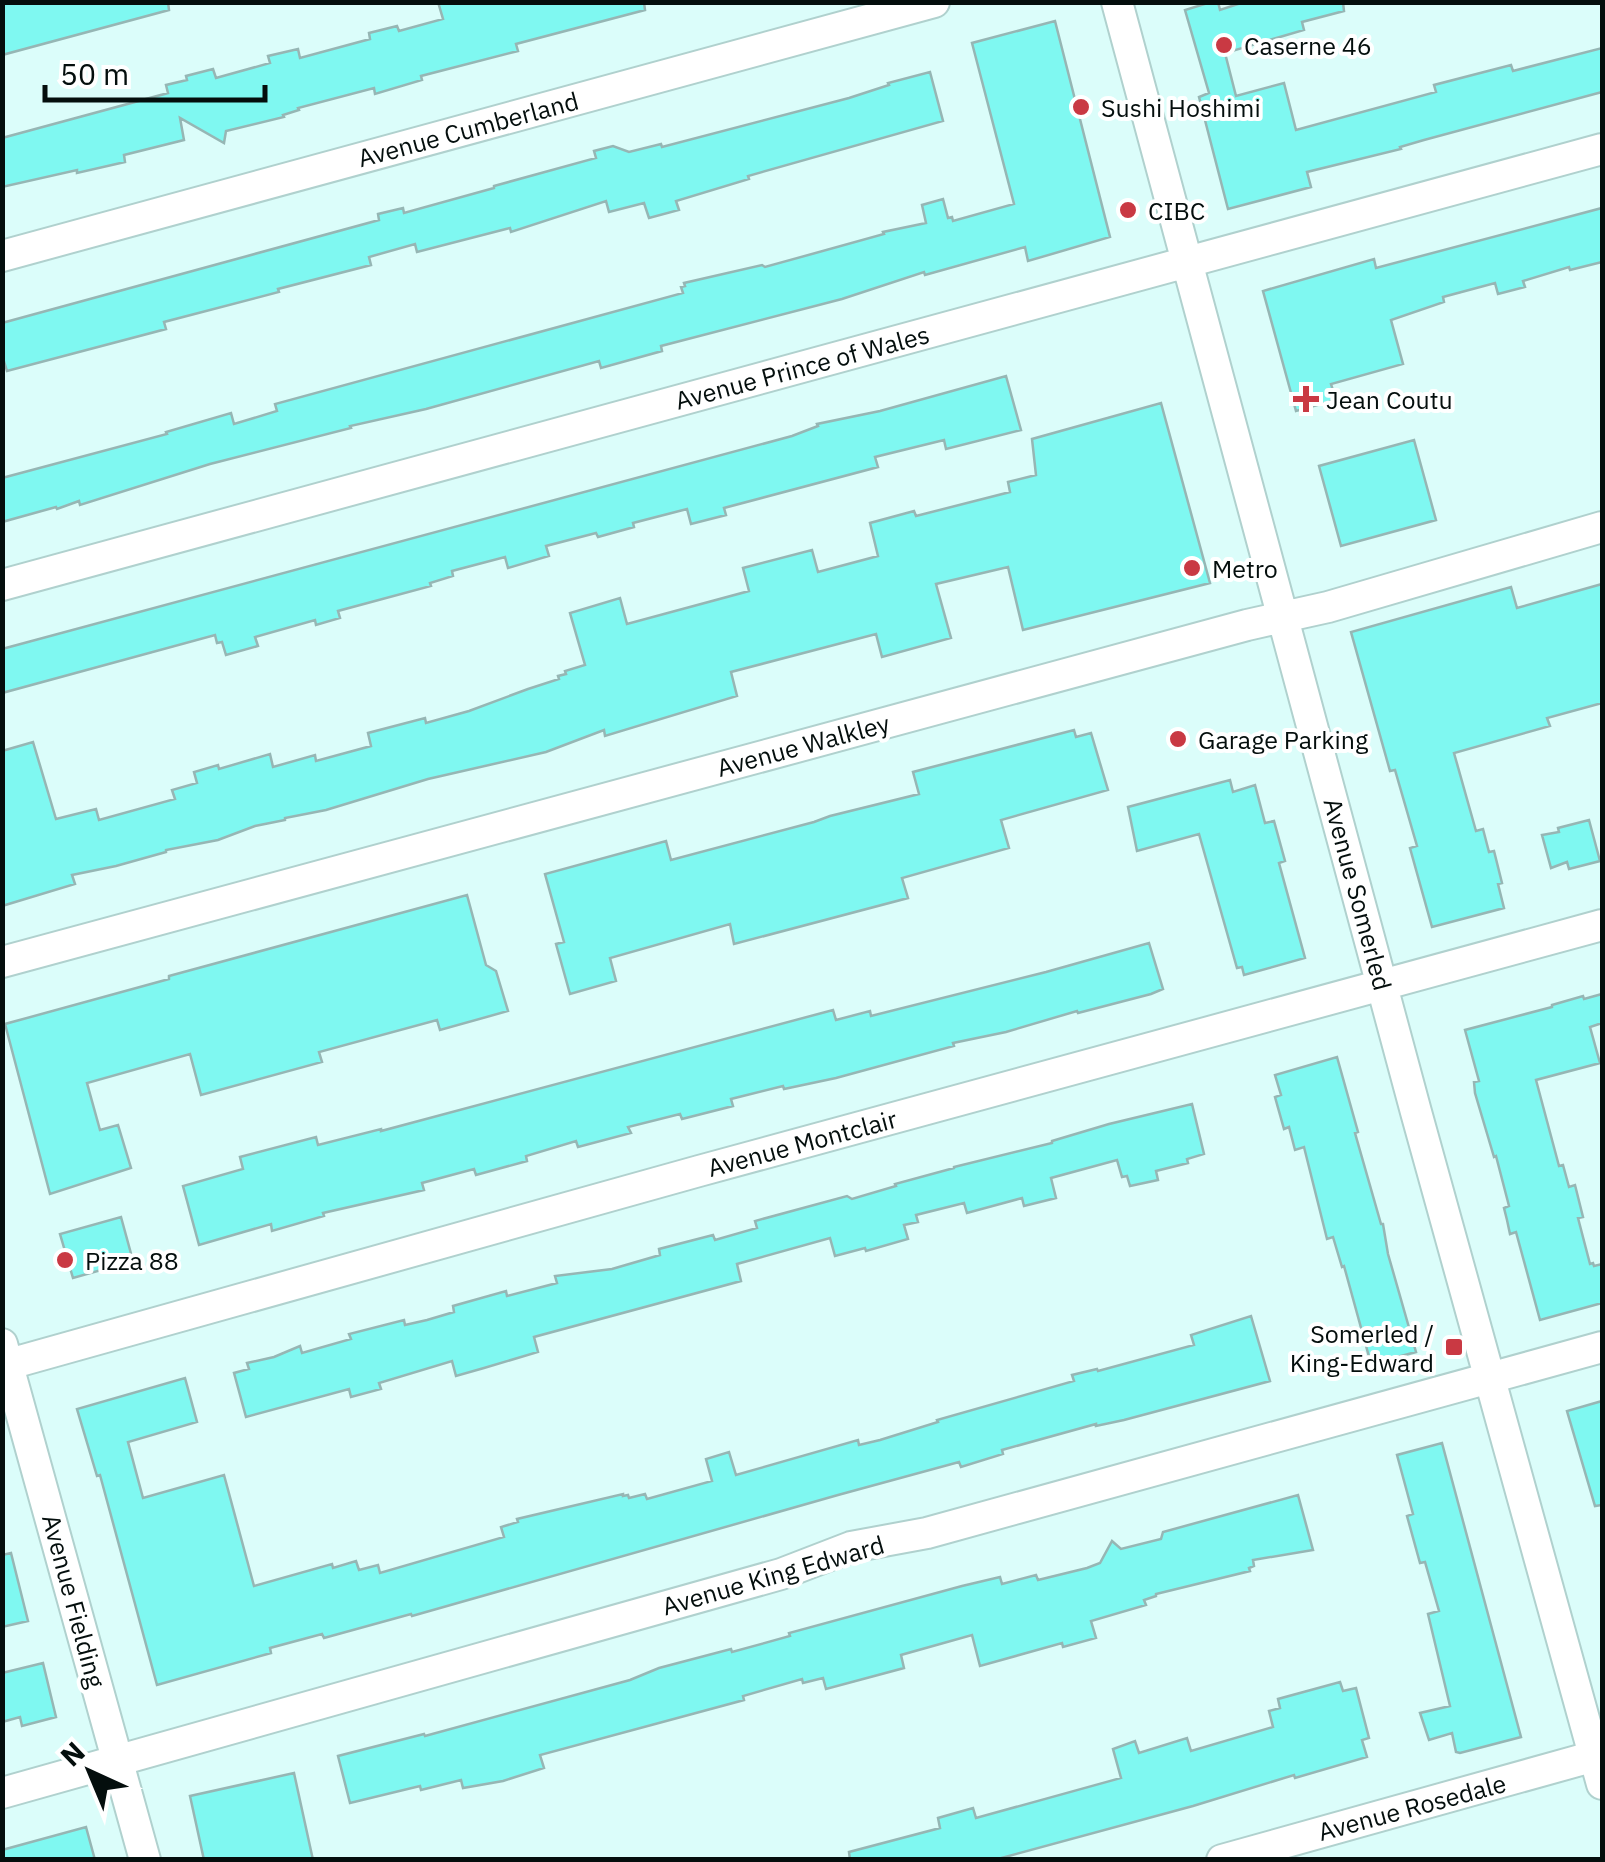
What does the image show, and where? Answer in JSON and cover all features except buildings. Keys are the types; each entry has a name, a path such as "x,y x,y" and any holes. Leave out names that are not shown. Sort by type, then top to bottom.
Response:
{"street":[{"name":"Avenue Cumberland","path":"2,256 934,2"},
{"name":"Avenue Somerled","path":"1118,2 1432,1170 1600,1765"},
{"name":"Avenue Prince of Wales","path":"2,585 1602,150"},
{"name":"Avenue Walkley","path":"2,962 1328,606 1602,527"},
{"name":"Avenue Montclair","path":"5,1358 1602,925"},
{"name":"Avenue King Edward","path":"2,1793 781,1574 851,1547 927,1534 1602,1347"},
{"name":"Avenue Fielding","path":"5,1358 145,1860"},
{"name":"Avenue Rosedale","path":"1222,1860 1600,1765"}],"place":[{"name":"Caserne 46","path":"1224,45"},
{"name":"Sushi Hoshimi","path":"1081,107"},
{"name":"CIBC","path":"1128,210"},
{"name":"Jean Coutu","path":"1306,399"},
{"name":"Metro","path":"1192,568"},
{"name":"Garage Parking","path":"1178,739"},
{"name":"Pizza 88","path":"65,1260"},
{"name":"Somerled / King-Edward","path":"1454,1347"}]}
